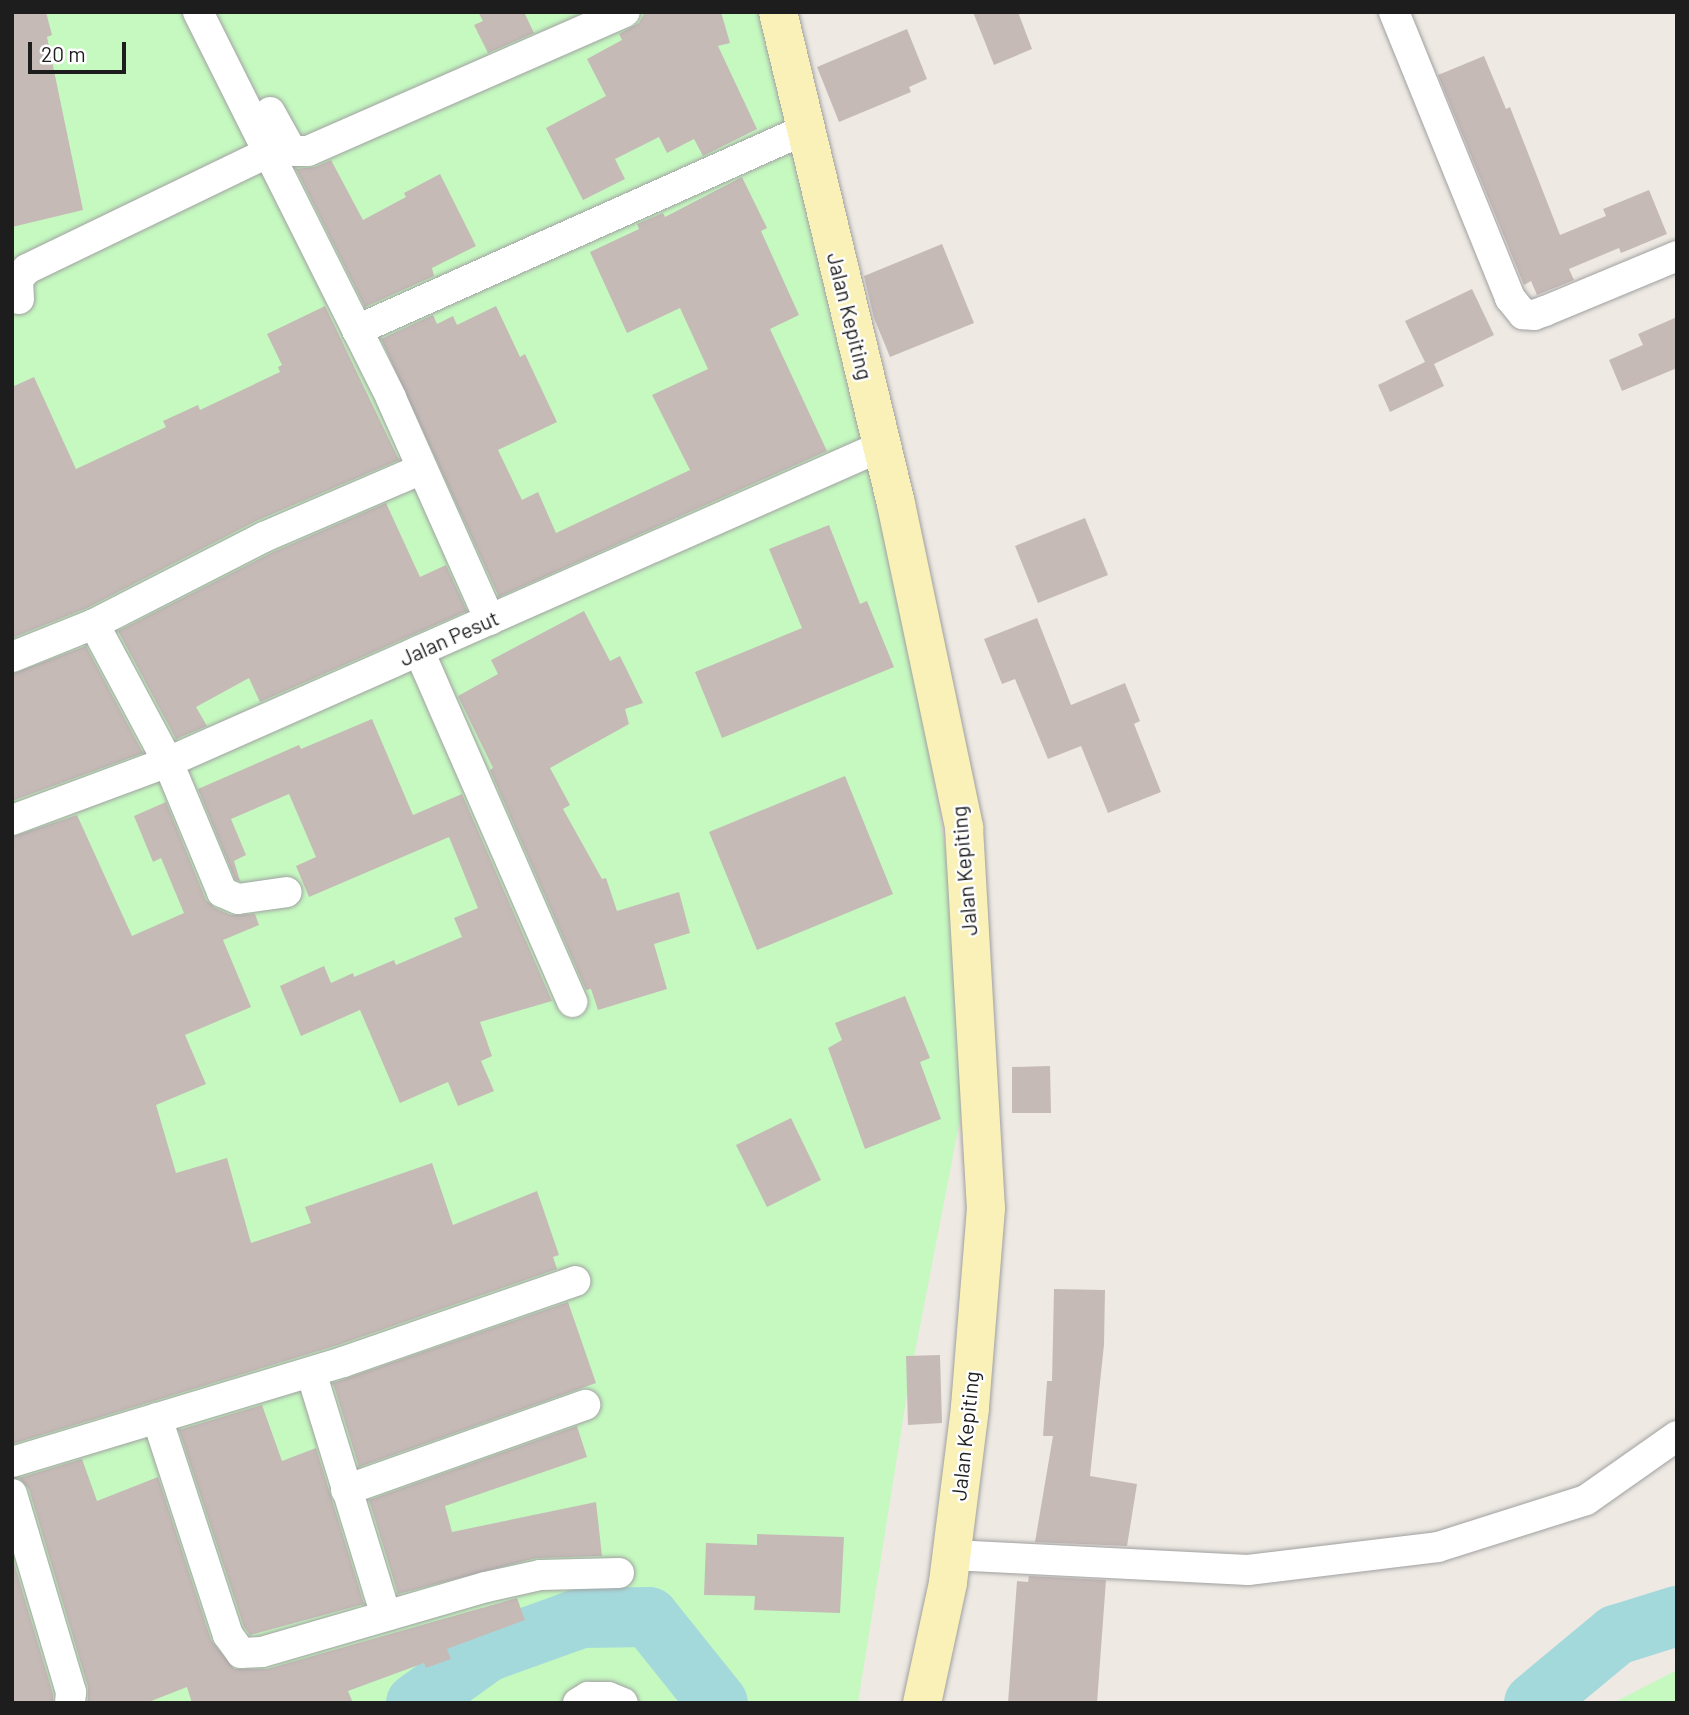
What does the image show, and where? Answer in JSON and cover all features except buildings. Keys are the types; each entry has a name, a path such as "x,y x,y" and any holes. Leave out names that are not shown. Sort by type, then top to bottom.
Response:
{"main road":[{"name":"Jalan Kepiting","path":"778,12 882,446 964,828 986,1208 970,1408 952,1555 922,1703"}],"street":[{"path":"198,12 357,330 490,620"},
{"path":"222,12 222,18 284,139 294,151 301,152 459,87 625,12"},
{"path":"1394,12 1510,298 1523,314 1534,315 1545,311 1677,256"},
{"path":"357,330 805,130"},
{"path":"19,299 18,279 27,269 269,152"},
{"name":"Jalan Pesut","path":"12,820 168,762 882,446"},
{"path":"12,657 93,624 264,537 422,469"},
{"path":"93,624 168,762 222,892 238,899 287,892"},
{"path":"419,651 572,1002"},
{"path":"12,1462 311,1372 575,1281"},
{"path":"311,1372 386,1616"},
{"path":"346,1490 585,1405"},
{"path":"157,1418 235,1649 243,1653 262,1652 486,1587 540,1575 619,1573"},
{"path":"952,1555 1248,1570 1438,1547 1586,1500 1677,1436"},
{"path":"12,1494 71,1692 70,1703"},
{"path":"578,1703 589,1697 608,1697 622,1703"}],"green space":[{"path":"12,12 769,12 914,660 976,1037 908,1388 858,1703 12,1703"},
{"path":"1677,1670 1677,1703 1613,1703"}],"waterway":[{"path":"1534,1703 1616,1635 1677,1616"},
{"path":"416,1703 487,1652 581,1618 649,1617 718,1703"}]}
